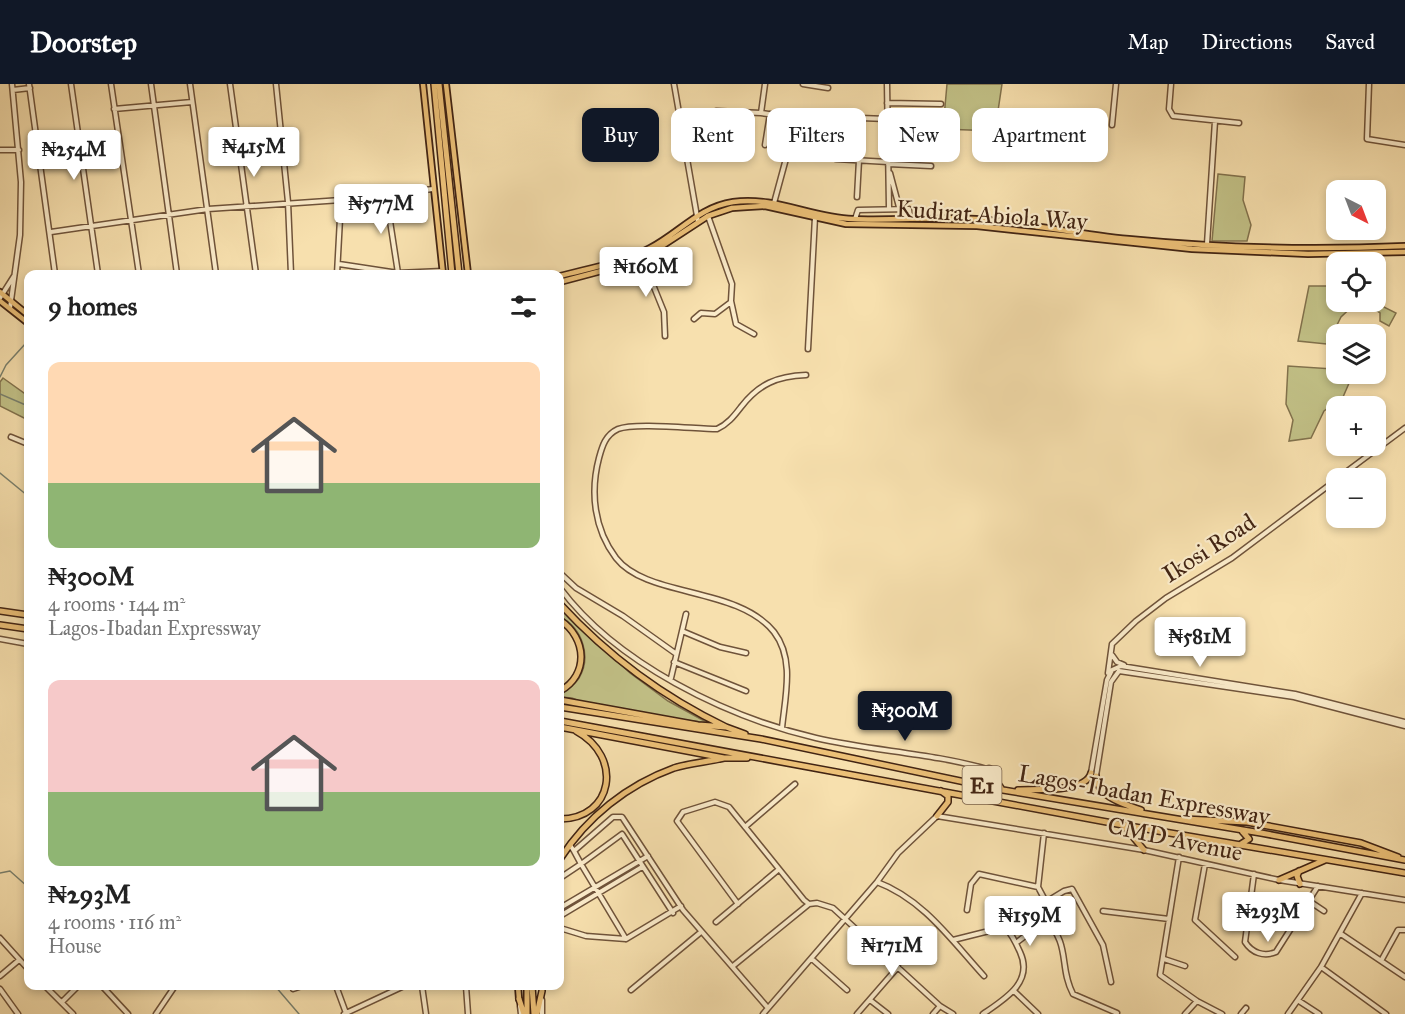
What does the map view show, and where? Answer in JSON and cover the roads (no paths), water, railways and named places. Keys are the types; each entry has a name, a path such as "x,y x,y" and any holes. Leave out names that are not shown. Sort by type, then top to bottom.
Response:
{"highway":[{"path":"434,84 452,270"},
{"path":"439,84 459,270"},
{"path":"564,608 610,654 645,681 679,703 726,727 761,739"},
{"path":"0,611 24,614"},
{"path":"564,624 573,632 581,647 582,656 577,675 564,687"},
{"path":"0,625 24,628"},
{"path":"564,701 698,725 726,727"},
{"name":"Lagos-Ibadan Expressway","path":"564,708 761,739 1003,790 1403,860"},
{"name":"Lagos-Ibadan Expressway","path":"564,722 1123,825 1405,873"},
{"path":"564,728 724,758 752,758"},
{"path":"564,818 577,816 592,807 603,793 607,777 602,753 591,741 572,729"},
{"path":"564,853 593,819 631,789 675,768 724,758"},
{"path":"970,783 982,778 988,772 1003,790 1077,786 1087,782 1094,775 1098,785 1109,796 1150,814"},
{"path":"937,816 949,799 940,790"},
{"path":"1179,819 1233,821 1350,841 1374,846 1403,860"},
{"path":"1123,825 1144,850"},
{"path":"1233,844 1244,844 1248,841 1248,836 1241,831"},
{"path":"1279,880 1320,862 1333,860"},
{"path":"1299,871 1297,879 1300,884"},
{"path":"524,1014 527,990"},
{"path":"532,990 535,1014"},
{"path":"535,1014 541,990"},
{"path":"519,999 524,1014"}],"main road":[{"path":"423,84 442,270"},
{"path":"446,84 468,270"},
{"name":"Kudirat Abiola Way","path":"564,275 640,253 697,219 731,203 774,203 846,224 902,221 910,217 988,220 1126,238 1207,244 1299,249 1405,246"},
{"name":"Kudirat Abiola Way","path":"564,281 643,260 697,219 732,208 765,207 815,216 1000,228 1192,249 1308,254 1405,252"},
{"path":"1,296 24,312"},
{"path":"1,296 10,308 24,320"},
{"path":"518,990 519,999"}],"street":[{"path":"10,308 20,235 19,150 12,84"},
{"path":"70,84 98,270"},
{"path":"111,84 138,270"},
{"path":"151,84 176,270"},
{"path":"190,84 216,270"},
{"path":"230,84 255,270"},
{"path":"276,84 288,202 291,270"},
{"path":"674,84 678,108"},
{"path":"761,112 765,84"},
{"path":"803,84 828,88"},
{"path":"887,84 887,108"},
{"path":"1112,125 1116,84"},
{"path":"1171,84 1170,113 1239,123"},
{"path":"1370,84 1367,139 1405,145"},
{"path":"13,90 29,86 55,270"},
{"path":"114,109 192,102"},
{"path":"887,103 941,104"},
{"path":"755,112 767,113"},
{"path":"1207,244 1215,121"},
{"path":"765,145 767,133"},
{"path":"0,150 19,150"},
{"path":"866,161 931,166"},
{"path":"686,162 697,219"},
{"path":"774,203 786,162"},
{"path":"856,197 859,162"},
{"path":"888,163 899,207"},
{"path":"889,170 889,207"},
{"path":"51,232 208,209 341,200 433,189"},
{"path":"386,195 398,270"},
{"path":"338,270 341,200"},
{"path":"855,219 858,210 889,207 909,209 910,217"},
{"path":"708,216 732,284 731,301 736,324 754,334"},
{"path":"808,349 815,216"},
{"path":"643,260 664,312 665,336"},
{"path":"339,264 370,270"},
{"path":"1,296 16,273"},
{"path":"694,319 701,313 715,314 731,301"},
{"path":"782,728 787,692 786,660 773,630 746,612 716,597 642,577 617,559 598,522 592,488 603,443 618,429 633,426 717,429 728,422 746,400 763,386 783,376 806,375"},
{"name":"Ikosi Road","path":"1352,468 1405,428"},
{"path":"11,437 24,442"},
{"name":"Ikosi Road","path":"1110,674 1112,644 1117,638 1156,605 1232,558 1326,487"},
{"path":"564,577 576,588 623,616 675,653"},
{"path":"564,592 613,645 715,703 782,728 818,738 988,772"},
{"path":"671,678 675,653 686,614"},
{"path":"682,632 720,647 746,653"},
{"path":"0,639 24,643"},
{"path":"1112,654 1119,667 1212,687 1294,698 1404,724"},
{"path":"674,662 746,691"},
{"path":"1094,775 1107,680 1110,674 1119,667 1128,666 1295,694 1404,724"},
{"path":"1094,775 1110,674"},
{"path":"1404,724 1405,716"},
{"path":"745,827 795,784"},
{"path":"738,904 677,821 683,812 722,803 809,904"},
{"path":"574,850 613,817 620,816 681,906 701,932 733,966 766,1012 877,882 898,853 937,816"},
{"name":"CMD Avenue","path":"937,816 1144,850 1279,880 1405,900"},
{"path":"1016,943 1036,928 1044,917 1047,902 1038,888 1044,833"},
{"path":"564,876 622,834 673,913"},
{"path":"570,844 626,939"},
{"path":"564,906 648,856"},
{"path":"1179,858 1164,959 1160,971 1164,980 1222,1014"},
{"path":"1205,864 1195,920 1235,957"},
{"path":"564,914 642,867"},
{"path":"716,922 778,870"},
{"path":"968,910 971,884 979,874 1038,888"},
{"path":"1254,874 1245,942 1252,951 1269,955 1276,952 1318,886"},
{"path":"877,882 908,896 953,940 984,976"},
{"path":"1047,902 1072,889 1103,945 1112,982"},
{"path":"1288,1014 1321,967 1362,893"},
{"path":"1309,901 1324,911"},
{"path":"733,966 809,904 828,905 940,1006 953,1014"},
{"path":"564,928 586,936 626,939 673,913 681,906"},
{"path":"1102,911 1169,919"},
{"path":"1044,917 1055,928 1062,941 1073,994 1117,1013"},
{"path":"953,940 1005,927 1023,958 1024,973 1014,991 983,1014"},
{"path":"1381,961 1398,930 1405,930"},
{"path":"631,990 701,932"},
{"path":"881,952 898,933"},
{"path":"1341,934 1405,977"},
{"path":"0,938 24,965"},
{"path":"812,958 847,990"},
{"path":"1164,959 1185,966"},
{"path":"0,976 19,960"},
{"path":"857,1014 898,967"},
{"path":"1321,967 1386,1014"},
{"path":"0,989 18,1014"},
{"path":"49,990 73,1014"},
{"path":"62,1002 74,990"},
{"path":"106,990 128,1014"},
{"path":"156,1014 172,990"},
{"path":"337,990 345,1014 396,990"},
{"path":"423,990 426,1014"},
{"path":"466,990 468,1014"},
{"path":"542,990 542,1014"},
{"path":"1014,991 1038,1014"},
{"path":"870,1000 888,1014"},
{"path":"1185,1014 1197,1001"},
{"path":"1299,1001 1319,1014"},
{"path":"933,1014 940,1006"},
{"path":"1241,1014 1246,1008"}],"waterway":[{"path":"0,377 6,365 24,345"},
{"path":"0,394 24,404"},
{"path":"0,473 24,493"},
{"path":"0,873 10,871 24,883"},
{"path":"278,990 299,1014"}]}
